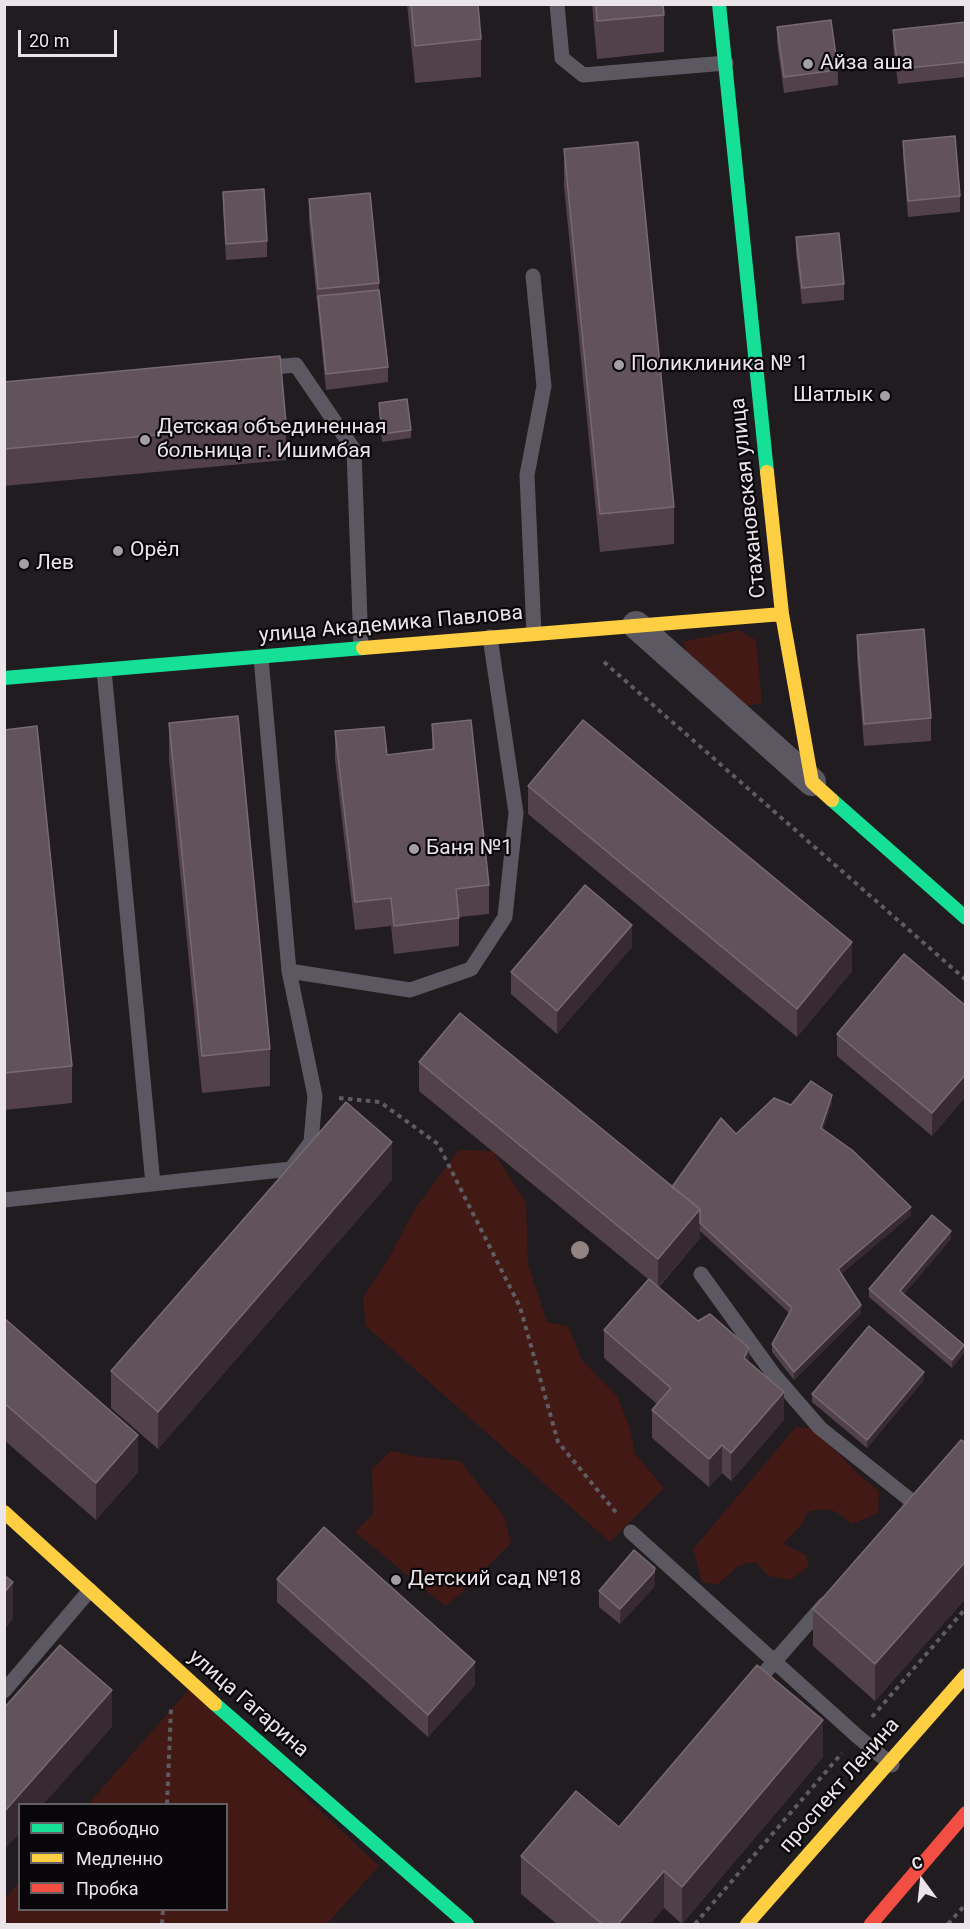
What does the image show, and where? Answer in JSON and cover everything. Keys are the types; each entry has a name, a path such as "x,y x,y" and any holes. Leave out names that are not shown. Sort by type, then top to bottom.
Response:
{"street":[{"name":"Стахановская улица","path":"719,4 782,614 812,782"},
{"name":"улица Академика Павлова","path":"4,678 782,614"},
{"path":"636,625 966,918"},
{"name":"улица Гагарина","path":"4,1512 172,1666 467,1924"},
{"name":"проспект Ленина","path":"747,1924 891,1765 966,1675"},
{"path":"872,1924 966,1813"}],"lane":[{"path":"557,4 562,58 583,75 726,63"},
{"path":"533,276 544,386 527,475 534,633"},
{"path":"249,369 296,365 354,450 361,648"},
{"path":"289,971 410,990 471,969 505,917 516,813 489,637"},
{"path":"4,1200 291,1169 311,1142 315,1096 289,971 261,658"},
{"path":"104,670 153,1184"},
{"path":"700,1274 774,1375 820,1428 914,1504"},
{"path":"632,1532 891,1765"},
{"path":"4,1690 90,1590"},
{"path":"744,1696 837,1591"}],"path":[{"path":"603,661 966,980"},
{"path":"315,1096 380,1102 438,1144 520,1308 558,1442 632,1532"},
{"path":"695,1924 966,1608"},
{"path":"167,1803 172,1666"},
{"path":"948,1924 966,1905"}],"shaded area":[{"path":"738,630 756,640 762,703 741,707 688,657 683,642"},
{"path":"459,1150 493,1151 526,1203 528,1264 547,1322 568,1326 582,1360 617,1396 630,1428 635,1454 664,1488 610,1542 366,1326 363,1298 389,1258 414,1210"},
{"path":"796,1427 815,1429 857,1473 879,1491 878,1513 852,1524 832,1510 822,1509 808,1512 801,1525 783,1544 806,1555 809,1566 790,1580 768,1576 756,1562 739,1565 717,1585 702,1582 693,1549"},
{"path":"391,1451 419,1457 460,1461 504,1516 511,1543 445,1606 355,1532 373,1514 372,1469"},
{"path":"190,1688 379,1866 327,1924 5,1924 5,1899 18,1883 18,1911 228,1911 228,1803 89,1803"}],"building":[{"path":"411,4 478,4 481,39 415,46"},
{"path":"596,4 663,4 664,15 597,21"},
{"name":"Айза аша","path":"831,20 838,70 784,77 777,27"},
{"path":"966,22 966,62 898,69 893,30"},
{"path":"955,136 960,196 908,201 903,141"},
{"name":"Поликлиника № 1","path":"638,142 674,507 600,514 564,149"},
{"path":"264,189 267,241 226,244 223,192"},
{"path":"370,193 379,283 318,289 309,199"},
{"path":"839,233 844,284 802,288 796,237"},
{"path":"379,290 388,367 326,374 318,296"},
{"path":"280,356 286,423 4,449 4,382"},
{"path":"407,399 411,430 382,434 379,403"},
{"path":"924,629 931,718 864,724 857,635"},
{"path":"238,716 270,1049 202,1056 169,723"},
{"name":"Баня №1","path":"471,720 489,885 456,889 459,918 394,926 391,898 355,902 335,731 384,727 387,755 434,749 432,724"},
{"path":"583,720 852,942 797,1009 528,786"},
{"path":"37,726 72,1066 4,1073 4,730"},
{"path":"585,885 632,925 557,1011 511,972"},
{"path":"904,954 966,1006 966,1074 932,1113 837,1034"},
{"path":"460,1013 700,1209 658,1259 419,1062"},
{"path":"811,1081 832,1095 821,1128 852,1150 911,1207 838,1269 861,1305 794,1372 772,1344 792,1308 700,1223 700,1209 672,1187 721,1118 736,1134 774,1098 791,1105"},
{"path":"346,1102 392,1142 158,1412 111,1371"},
{"path":"932,1215 951,1231 900,1291 964,1345 952,1360 869,1289"},
{"path":"649,1279 698,1321 710,1314 749,1348 744,1358 784,1392 731,1453 722,1445 709,1459 652,1410 671,1388 604,1330"},
{"path":"4,1318 138,1435 96,1483 4,1403"},
{"path":"869,1326 924,1372 867,1440 812,1394"},
{"path":"961,1440 966,1443 966,1561 875,1664 813,1609"},
{"path":"324,1527 475,1662 428,1715 277,1579"},
{"path":"634,1550 655,1568 654,1572 620,1609 599,1591"},
{"path":"4,1575 13,1582 4,1593"},
{"path":"60,1645 112,1690 4,1812 4,1708"},
{"path":"757,1665 823,1720 682,1887 664,1871 618,1924 602,1924 521,1856 576,1791 619,1827"}],"traffic: fast":[{"path":"719,4 767,472"},
{"path":"4,678 363,648"},
{"path":"832,800 966,918"},
{"path":"215,1704 467,1924"}],"traffic: slow":[{"path":"767,472 782,614 812,782 832,800"},
{"path":"363,648 782,614"},
{"path":"4,1512 215,1704"},
{"path":"747,1924 966,1675"}],"traffic: jam":[{"path":"871,1924 966,1813"}],"place":[{"name":"Айза аша","path":"808,64"},
{"name":"Поликлиника № 1","path":"619,365"},
{"name":"Шатлык","path":"885,396"},
{"name":"Детская объединенная больница г. Ишимбая","path":"145,440"},
{"name":"Орёл","path":"118,551"},
{"name":"Лев","path":"24,564"},
{"name":"Баня №1","path":"414,849"},
{"name":"Детский сад №18","path":"396,1580"}]}
